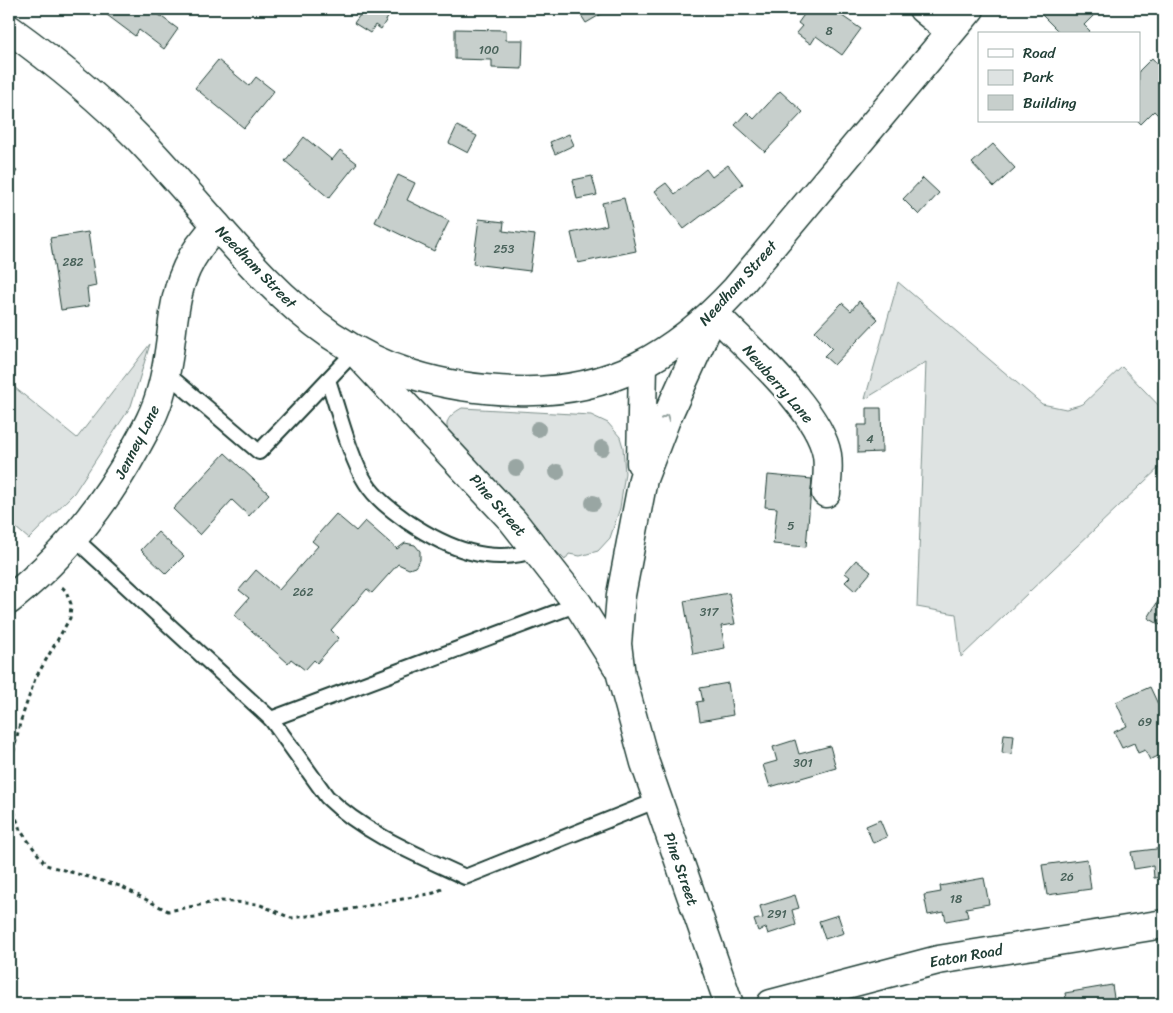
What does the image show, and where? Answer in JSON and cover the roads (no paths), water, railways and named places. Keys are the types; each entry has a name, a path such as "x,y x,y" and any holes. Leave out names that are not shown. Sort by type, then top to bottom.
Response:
{"street":[{"path":"923,9 950,31"},
{"name":"Needham Street","path":"9,29 53,62 111,112 160,162 254,269 291,306 355,351 424,377 496,390 530,391 575,388 618,376 643,364 683,340 714,313 736,290 970,9"},
{"name":"Jenney Lane","path":"9,600 43,570 74,538 116,484 157,405 165,372 174,306 180,282 197,248 217,226"},
{"name":"Newberry Lane","path":"714,313 774,375 810,418 827,454 826,493"},
{"name":"Pine Street","path":"639,497 660,433 714,313"},
{"name":"Pine Street","path":"355,351 497,502 578,604 605,643 621,675"},
{"name":"Pine Street","path":"643,364 639,497 619,612 618,644 621,675 636,734 729,1004"},
{"name":"Eaton Road","path":"771,1004 938,960 1164,924"}],"lane":[{"path":"165,372 259,452 355,351"},
{"path":"328,380 359,469 366,483 387,506 434,539 468,552 501,556 526,554 536,550"},
{"path":"74,538 271,720 328,797 338,807 369,829 465,877 658,800"},
{"path":"271,720 578,604"}]}
